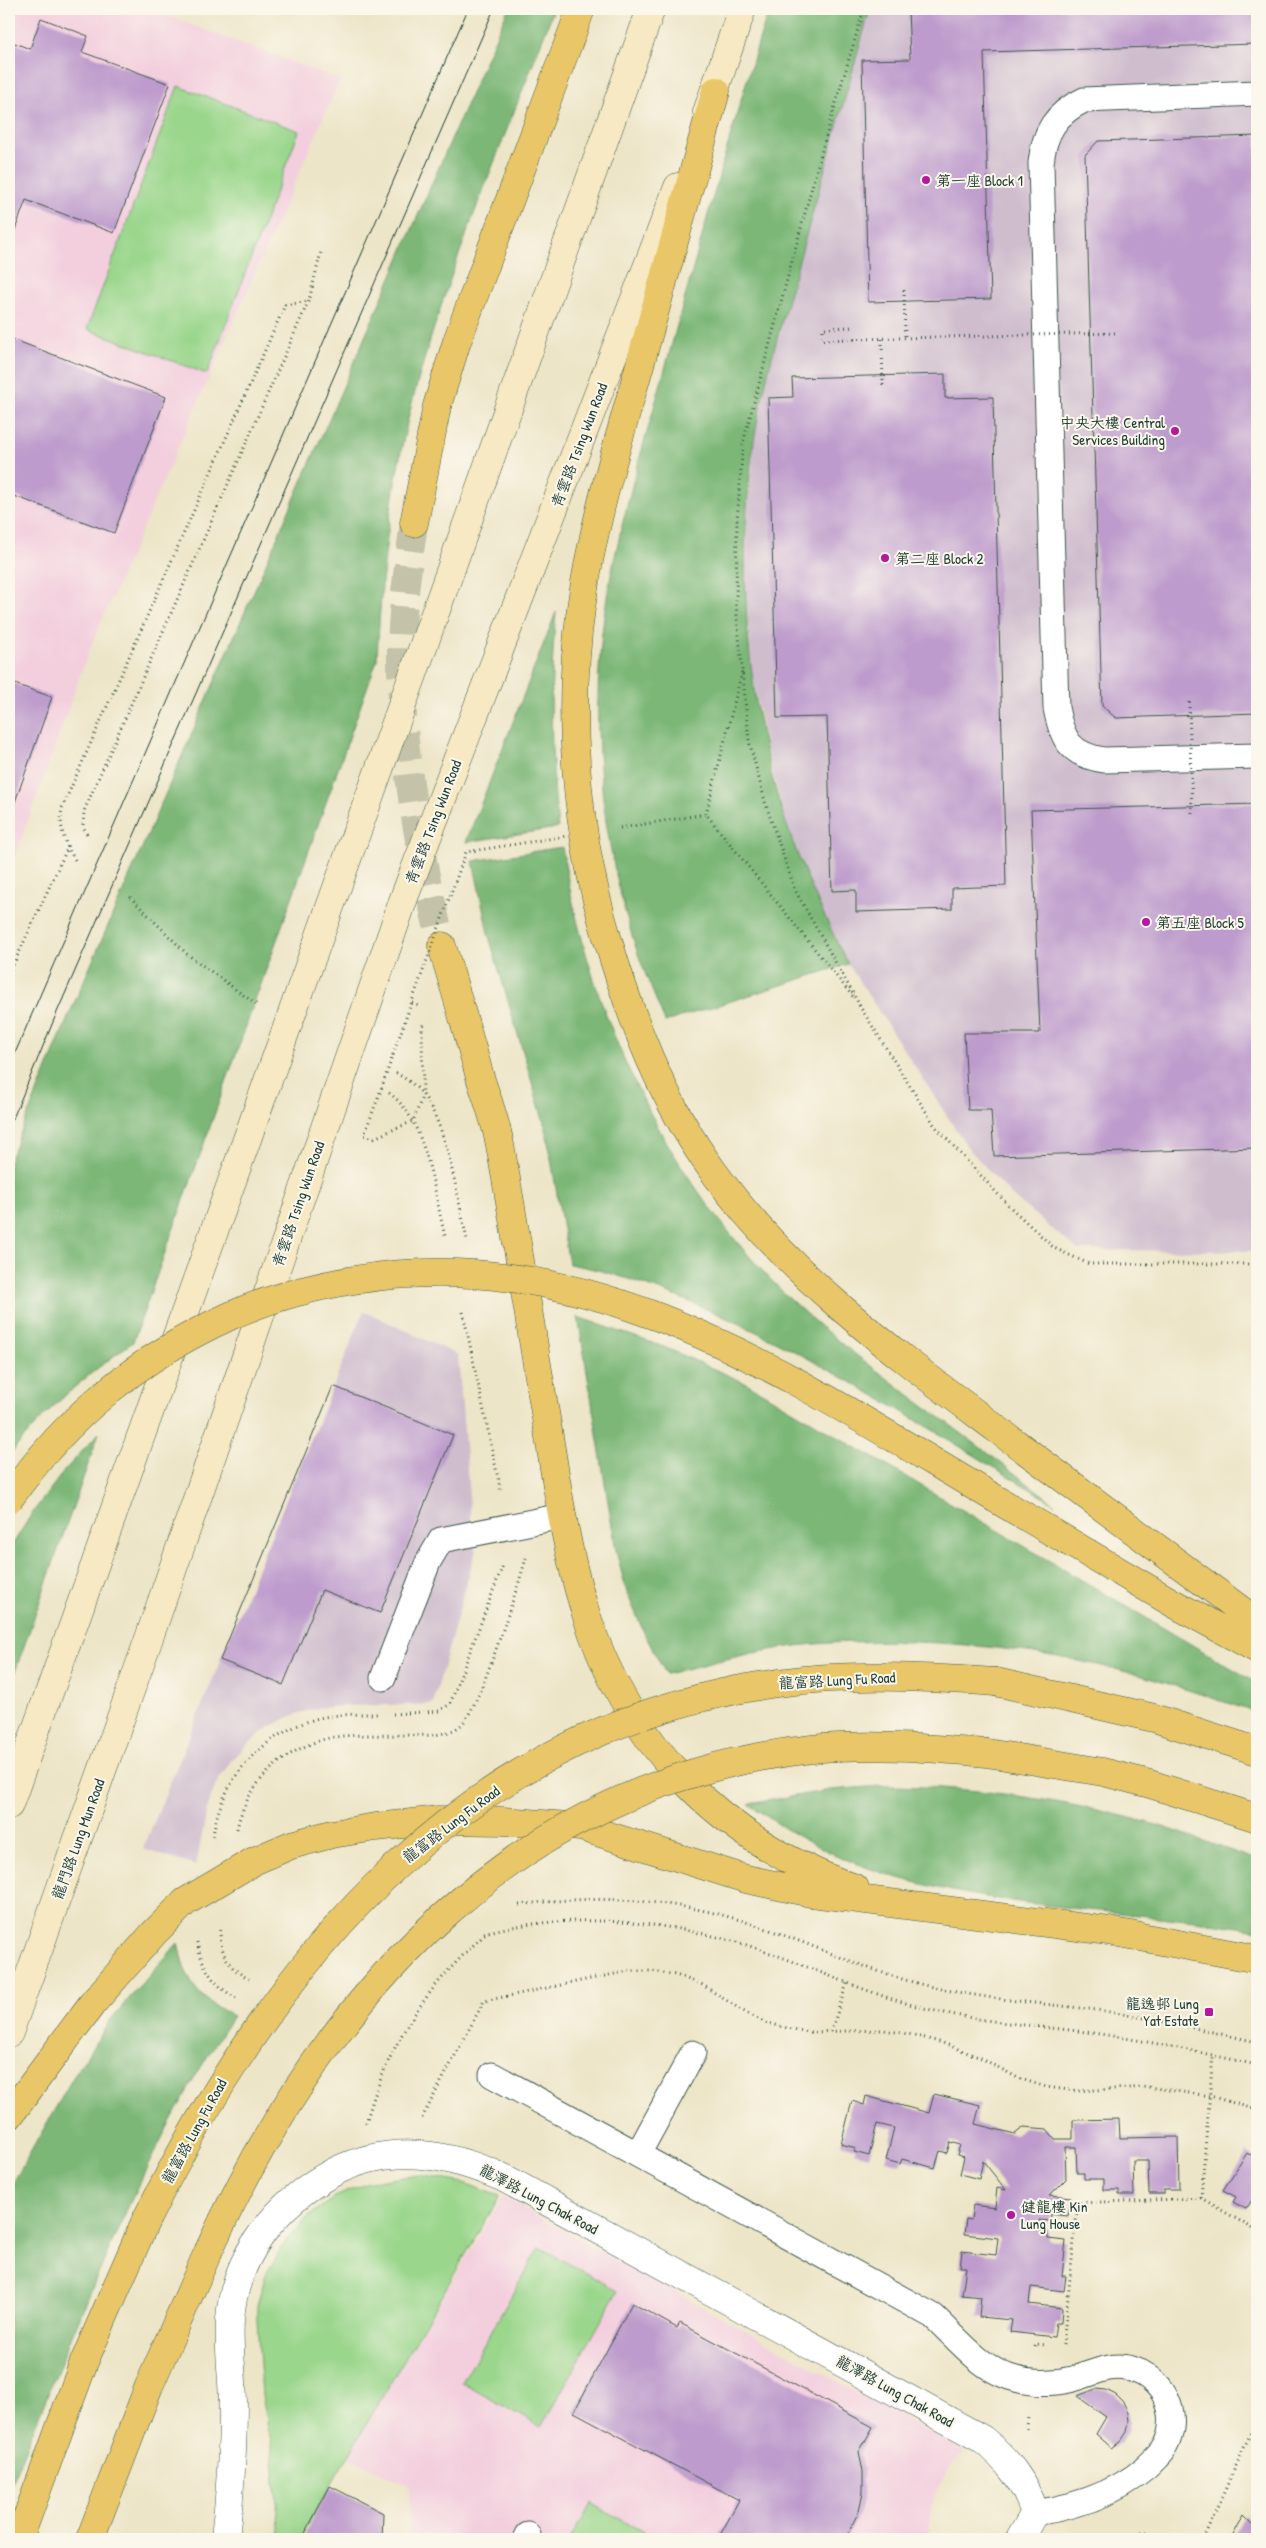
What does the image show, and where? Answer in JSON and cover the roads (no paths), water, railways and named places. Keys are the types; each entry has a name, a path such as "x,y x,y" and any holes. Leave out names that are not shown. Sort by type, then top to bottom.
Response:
{"main road":[{"path":"414,523 437,406 457,341 581,9"},
{"path":"9,1804 650,9"},
{"name":"青雲路 Tsing Wun Road","path":"147,1644 405,895 716,91 742,9"},
{"path":"716,91 598,514 580,614 575,704 580,796 591,873 600,914 630,1007 663,1088 710,1168 739,1206 798,1270 887,1347 1257,1622"},
{"path":"442,946 499,1141 562,1516 585,1610 602,1658 626,1703 654,1746 680,1777 741,1832 770,1850 829,1879 904,1905"},
{"path":"9,1499 33,1465 81,1414 146,1362 178,1342 213,1324 274,1299 330,1284 402,1274 469,1273 507,1276 576,1290 670,1321 733,1349 800,1384 1171,1602 1257,1649"},
{"name":"龍門路 Lung Mun Road","path":"9,2033 147,1644"},
{"name":"龍富路 Lung Fu Road","path":"19,2539 110,2297 168,2174 238,2054 299,1970 355,1905 414,1849 481,1798 552,1755 621,1724 662,1709 741,1689 828,1678 884,1676 996,1682 1154,1718 1257,1751"},
{"path":"90,2539 176,2320 228,2209 266,2139 310,2070 382,1976 441,1917 500,1868 570,1823 656,1785 700,1771 778,1754 828,1748 933,1748 987,1752 1103,1772 1150,1784 1257,1818"},
{"path":"9,2116 92,2004 154,1933 185,1902 254,1861 291,1845 332,1834 439,1820 503,1821 582,1828 746,1879 811,1892 1109,1932 1257,1959"}],"street":[{"name":"龍澤路 Lung Chak Road","path":"225,2539 232,2467 233,2406 230,2319 236,2286 248,2255 266,2226 289,2202 315,2182 345,2167 368,2160 409,2154 443,2156 474,2165 504,2178 982,2439 1012,2466 1024,2484 1035,2513"},
{"path":"1020,2539 1035,2513"}],"lane":[{"path":"1257,94 1084,100 1069,107 1056,119 1042,145 1040,163 1056,698 1060,727 1066,740 1075,750 1088,757 1104,760 1257,756"},
{"path":"383,1678 428,1562 441,1540 562,1516"},
{"path":"638,2154 693,2053"},
{"path":"492,2075 933,2316 971,2354 989,2367 1009,2377 1031,2383 1052,2383 1074,2379 1111,2367 1129,2368 1144,2374 1158,2385 1168,2400 1172,2417 1170,2435 1163,2451 1150,2465 1124,2484 1091,2500 1064,2509 1035,2513"}],"tunnel":[{"path":"414,523 405,590 401,641 404,731 419,839 442,946"}],"tram line":[{"path":"9,1067 468,9"},
{"path":"9,1128 58,1010 494,9"}],"place":[{"name":"第一座 Block 1","path":"926,180"},
{"name":"中央大樓 Central Services Building","path":"1175,431"},
{"name":"第二座 Block 2","path":"885,558"},
{"name":"第五座 Block 5","path":"1146,922"},
{"name":"龍逸邨 Lung Yat Estate","path":"1209,2012"},
{"name":"健龍樓 Kin Lung House","path":"1011,2215"}]}
